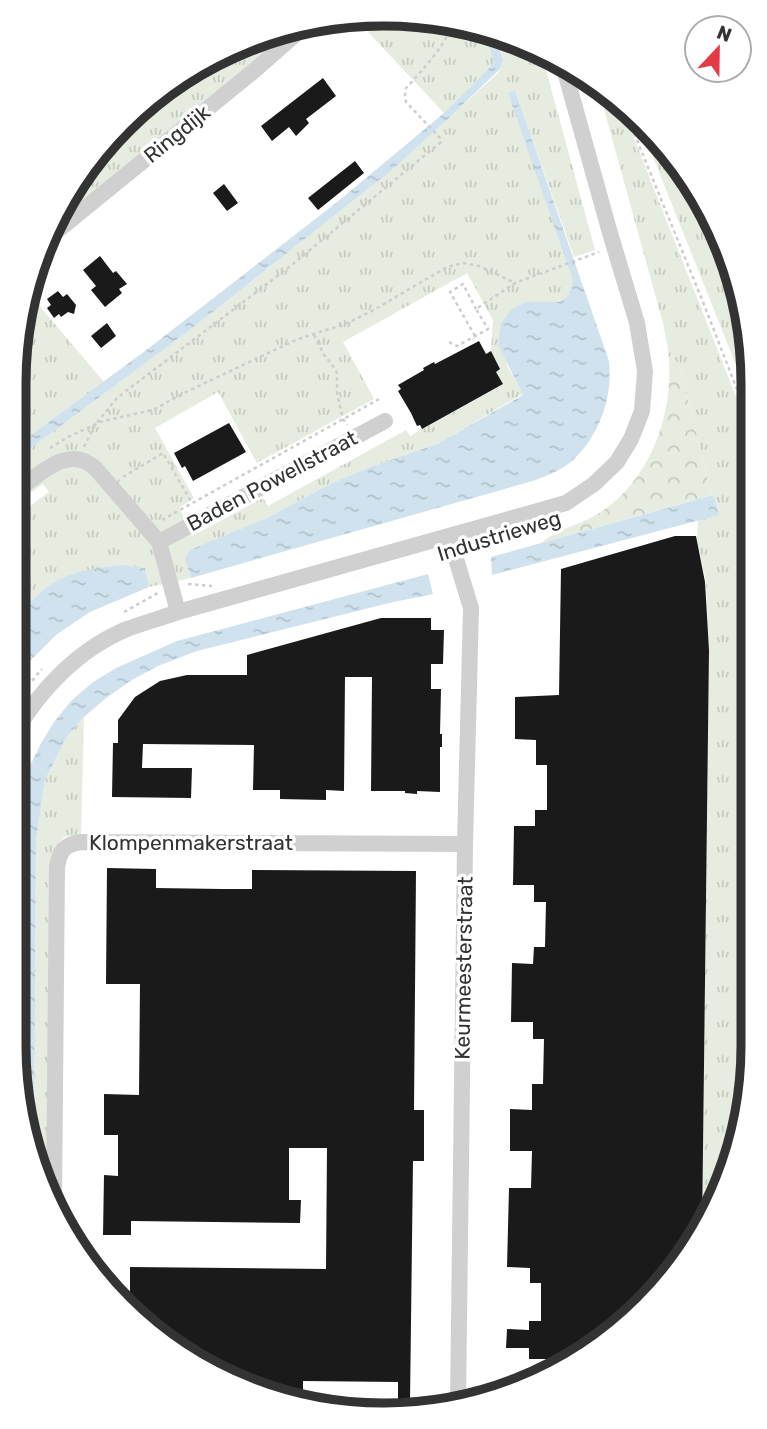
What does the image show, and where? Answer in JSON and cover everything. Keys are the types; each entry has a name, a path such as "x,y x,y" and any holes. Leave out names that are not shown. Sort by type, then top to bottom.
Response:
{"street":[{"name":"Ringdijk","path":"62,227 291,38"},
{"name":"Industrieweg","path":"26,718 51,684 74,661 126,630 178,612 566,503 594,484 617,462 631,439 642,411 645,371 637,323 566,77"},
{"name":"Baden Powellstraat","path":"159,542 385,421"},
{"path":"26,484 66,458 81,459 91,464 159,542 178,612"},
{"name":"Keurmeesterstraat","path":"449,536 471,608 458,1395"},
{"name":"Klompenmakerstraat","path":"54,1185 57,867 64,848 81,842 466,844"}],"path":[{"path":"81,459 95,425 117,398 288,268 441,142 406,102 405,94 406,88 435,55 449,32"},
{"path":"631,126 741,400"},
{"path":"477,309 515,283 600,252"},
{"path":"43,453 68,437 95,425 121,416 153,410 298,339 345,324 447,267 463,263 479,266 515,283"},
{"path":"449,342 457,346 488,329 463,284 450,292 475,336"},
{"path":"314,335 337,373 337,393 343,419 354,438"},
{"path":"147,528 381,398"},
{"path":"110,485 163,453 192,503"},
{"path":"121,614 171,587 187,584 212,586"},
{"path":"26,688 48,664"}],"green space":[{"path":"374,26 407,27 476,38 487,42 494,63 444,113 368,32"},
{"path":"274,43 68,216 100,166 131,131 185,86 225,63"},
{"path":"499,45 545,64 595,250 574,257 515,90 509,93 573,281 568,296 506,364 523,394 437,444 332,483 185,559 191,578 149,587 145,568 104,567 68,578 26,604 26,509 49,492 43,484 26,496 26,452 190,330 392,170 498,73 503,61","holes":["467,273 493,320 491,351 500,368 496,372 502,385 410,436 406,430 268,506 263,498 192,536 179,508 194,498 155,428 218,392 257,463 374,399 343,342"]},
{"path":"602,100 628,124 741,409 740,1069 729,1138 702,1207 709,656 706,582 697,540 698,520 719,515 679,366 668,349"},
{"path":"647,143 681,185 714,247 734,314 741,377"},
{"path":"36,301 104,382 26,439 27,360"},
{"path":"668,349 679,366 712,495 541,543 554,534 594,516 614,502 644,466 663,421 668,397"},
{"path":"84,717 81,835 64,837 58,844 50,1172 34,1121 36,840 45,780 66,738"}],"water":[{"path":"487,42 499,45 503,60 501,68 392,170 190,330 26,452 26,439 145,351 336,203 444,113 494,63"},
{"path":"515,90 609,361 606,403 589,441 567,465 536,480 191,578 185,559 190,550 265,519 332,483 437,444 523,395 498,345 501,323 511,310 525,302 560,302 568,296 573,281 508,93"},
{"path":"713,495 719,515 492,575 491,557"},
{"path":"124,565 145,568 149,587 90,612 56,635 26,665 26,607 50,585 91,569"},
{"path":"428,574 433,594 197,651 158,666 105,699 84,717 66,738 45,780 36,840 34,1121 26,1046 28,770 54,722 71,701 93,682 116,668 177,641"}],"building":[{"path":"323,78 336,96 306,119 309,123 296,136 289,127 272,141 261,126"},
{"path":"355,161 364,173 318,210 308,198"},
{"path":"224,184 238,203 227,211 213,193"},
{"path":"100,256 113,273 116,271 127,284 119,289 122,293 105,307 91,290 96,286 83,270"},
{"path":"58,291 63,297 67,294 76,305 74,314 68,312 54,318 47,308 51,305 47,299"},
{"path":"107,323 116,336 101,348 91,336"},
{"path":"479,341 486,354 491,351 500,369 496,372 503,384 422,429 420,425 417,426 398,391 401,389 398,385 434,362 435,364"},
{"path":"229,423 246,452 193,481 174,453"},
{"path":"675,536 696,536 705,582 709,650 702,1207 667,1263 619,1314 582,1343 555,1359 529,1359 529,1348 506,1348 507,1329 529,1330 529,1321 541,1321 541,1283 530,1283 530,1268 507,1267 509,1188 531,1188 532,1151 510,1151 510,1109 532,1110 532,1084 543,1084 544,1039 533,1039 533,1022 511,1022 512,963 533,964 534,947 545,947 546,902 534,902 534,885 513,885 514,826 535,826 535,810 547,810 547,765 536,765 536,740 515,739 515,697 559,695 561,569"},
{"path":"381,618 431,618 431,630 444,630 443,664 431,664 431,689 441,689 440,792 417,791 417,794 405,791 371,791 372,677 345,677 344,791 326,790 326,800 280,799 280,790 253,790 254,745 143,744 142,768 192,768 191,798 112,797 113,743 118,743 118,720 135,697 160,681 187,675 247,675 247,655"},
{"path":"107,868 156,869 156,888 222,889 252,889 252,870 416,871 414,1110 424,1110 424,1161 413,1161 410,1402 398,1402 398,1382 303,1381 303,1390 287,1390 247,1376 185,1343 130,1297 130,1267 326,1269 327,1148 289,1148 289,1200 301,1200 300,1223 131,1221 131,1235 103,1235 104,1175 118,1176 118,1135 104,1135 104,1094 139,1095 140,984 106,984"}]}
